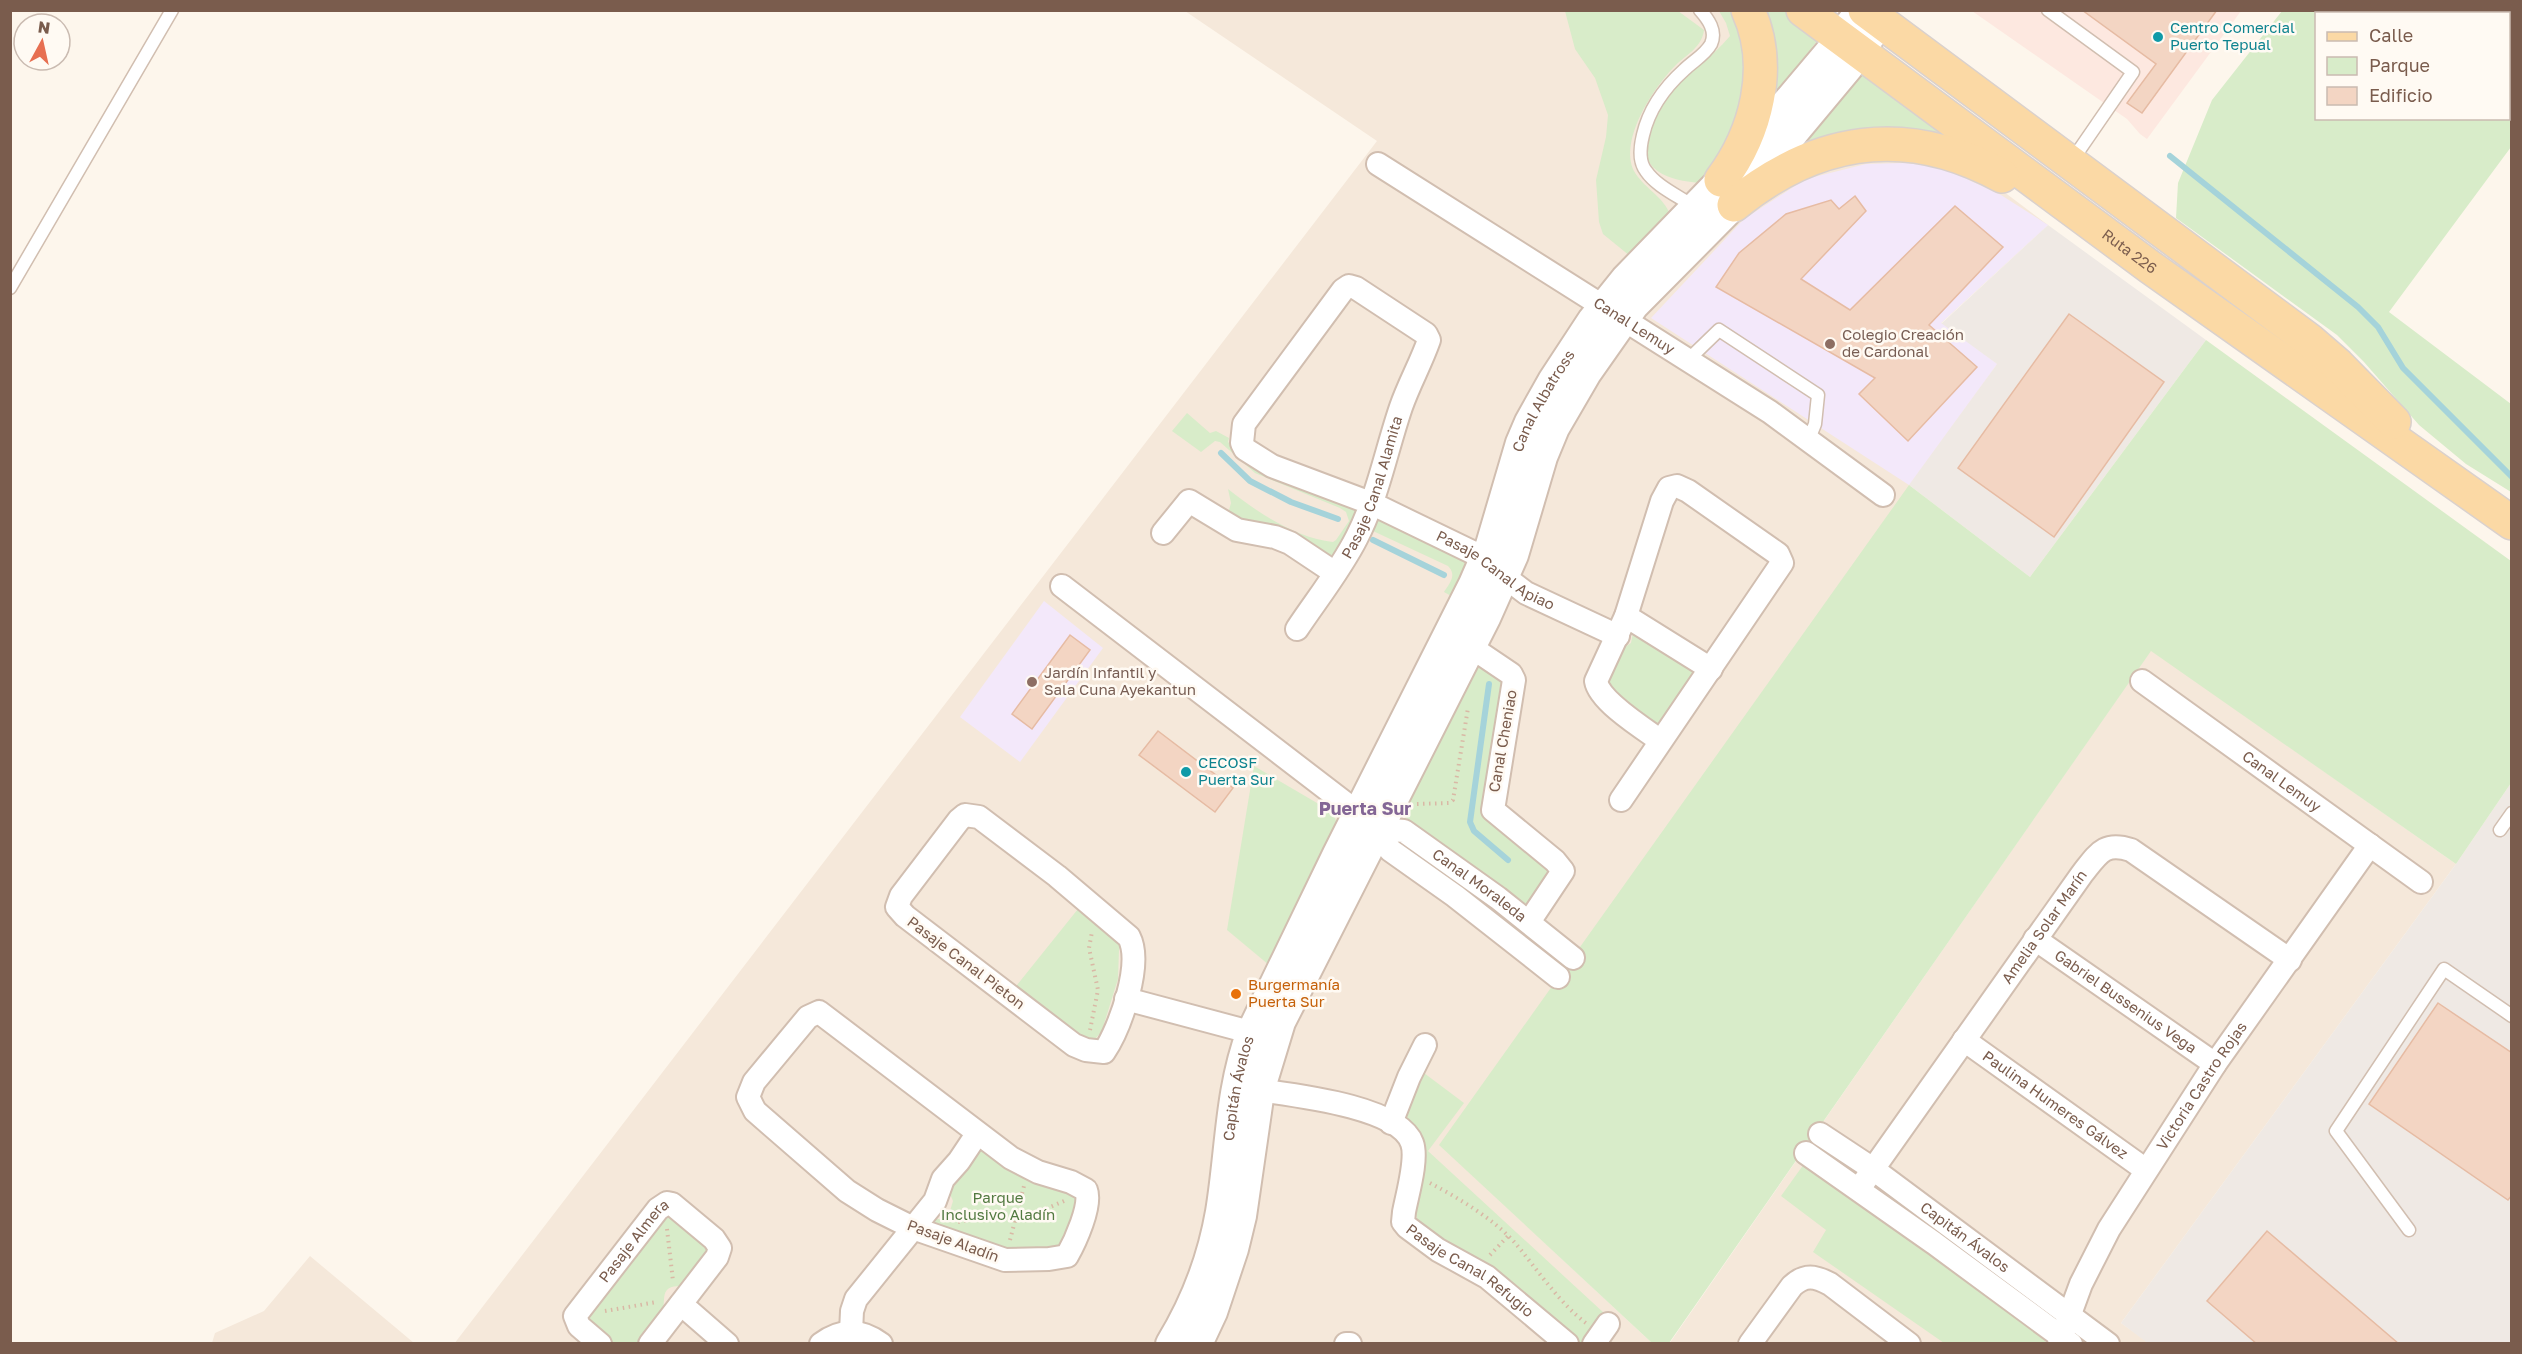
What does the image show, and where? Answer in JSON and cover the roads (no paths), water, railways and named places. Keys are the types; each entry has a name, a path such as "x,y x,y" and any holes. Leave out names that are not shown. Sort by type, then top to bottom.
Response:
{"main road":[{"path":"1728,193 1734,163 1748,133 1757,99 1759,50 1748,10"},
{"name":"Ruta 226","path":"1803,10 1845,52 2080,215 2511,523"},
{"name":"Ruta 226","path":"1874,13 2309,340 2338,365 2461,488"},
{"path":"1728,193 1817,156 1852,146 1894,144 1927,147 1964,157 2080,215"}],"street":[{"path":"1845,52 1874,13"},
{"name":"Canal Albatross","path":"1368,821 1471,647 1494,569 1512,467 1529,422 1563,362 1614,312 1649,290 1845,52"},
{"name":"Canal Lemuy","path":"1378,164 1688,360 1809,440 1883,495"},
{"name":"Canal Albatross","path":"1614,312 1647,255 1695,208 1728,193"},
{"name":"Pasaje Canal Apiao","path":"1429,337 1356,288 1349,286 1343,290 1244,424 1242,443 1245,449 1272,466 1373,504 1472,552 1526,593 1622,626 1711,669"},
{"name":"Pasaje Canal Alamita","path":"1297,629 1356,540 1373,504 1402,405 1429,337"},
{"path":"1621,800 1711,669 1782,560 1778,554 1680,487 1669,488 1662,501 1622,626 1597,677 1598,688 1626,715 1661,741"},
{"path":"1163,533 1189,501 1237,530 1275,537 1290,543 1335,573"},
{"name":"Canal Albatross","path":"1368,821 1494,569"},
{"name":"Canal Moraleda","path":"1062,586 1368,821 1390,850 1462,902 1558,977"},
{"name":"Canal Cheniao","path":"1471,647 1511,674 1514,680 1493,810 1555,861 1563,871 1529,922"},
{"name":"Canal Lemuy","path":"2142,681 2421,882"},
{"name":"Pasaje Canal Pieton","path":"965,815 973,815 996,830 1126,932 1132,942 1133,962 1126,999 1104,1052 1086,1050 1074,1045 900,912 897,902 959,820 965,815"},
{"name":"Canal Moraleda","path":"1368,821 1404,831 1529,922 1574,958"},
{"name":"Capitán Ávalos","path":"1189,1341 1192,1304 1214,1242 1248,1089 1263,1036 1368,821"},
{"name":"Victoria Castro Rojas","path":"2064,1341 2069,1314 2094,1254 2215,1065 2370,845"},
{"name":"Amelia Solar Marín","path":"1859,1189 2097,854 2112,846 2131,850 2290,960"},
{"name":"Gabriel Bussenius Vega","path":"2036,939 2215,1065"},
{"path":"1126,999 1263,1036"},
{"name":"Pasaje Aladín","path":"819,1011 977,1134 1028,1168 1083,1188 1088,1192 1088,1202 1067,1256 1049,1259 1005,1260 913,1228 847,1191 762,1118 755,1111 748,1097 754,1082 808,1017 819,1011"},
{"name":"Paulina Humeres Gálvez","path":"1964,1040 2146,1170"},
{"path":"1391,1123 1425,1044"},
{"name":"Pasaje Canal Refugio","path":"1248,1089 1352,1106 1391,1123 1411,1140 1414,1153 1404,1218 1407,1227 1437,1250 1476,1270 1505,1291 1567,1344"},
{"path":"851,1332 852,1311 856,1299 935,1202 943,1179 977,1134"},
{"name":"Capitán Ávalos","path":"1820,1134 1873,1169 2108,1344"},
{"name":"Capitán Ávalos","path":"1806,1153 1859,1189 2064,1341"},
{"name":"Pasaje Almera","path":"600,1344 579,1326 575,1316 665,1203 672,1204 714,1239 720,1248 717,1257 672,1297 650,1344"},
{"path":"1750,1344 1792,1286 1800,1278 1808,1277 1819,1278 1830,1284 1909,1344"},
{"path":"672,1297 727,1344"},
{"path":"821,1344 834,1336 851,1332 866,1335 881,1344"}],"lane":[{"path":"10,288 172,10"},
{"path":"1695,208 1645,171 1640,151 1644,128 1655,104 1676,78 1703,54 1711,43 1713,33 1709,21 1700,10"},
{"path":"2048,10 2133,72 2071,163"},
{"path":"1688,360 1719,330 1818,395 1815,424 1809,440"},
{"path":"2500,830 2511,813"},
{"path":"2409,1230 2336,1131 2444,969 2511,1016"}],"waterway":[{"path":"2170,156 2358,307 2378,327 2403,368 2512,477"},
{"path":"1221,453 1250,481 1291,502 1338,519"},
{"path":"1373,540 1444,575"},
{"path":"1489,684 1470,822 1474,831 1508,860"}],"place":[{"name":"Centro Comercial Puerto Tepual","path":"2158,37"},
{"name":"Colegio Creación de Cardonal","path":"1830,344"},
{"name":"Jardín Infantil y Sala Cuna Ayekantun","path":"1032,682"},
{"name":"CECOSF Puerta Sur","path":"1186,772"},
{"name":"Burgermanía Puerta Sur","path":"1236,994"}],"district":[{"name":"Puerta Sur","path":"1365,809"}],"park label":[{"name":"Parque Inclusivo Aladín","path":"998,1206"}]}
